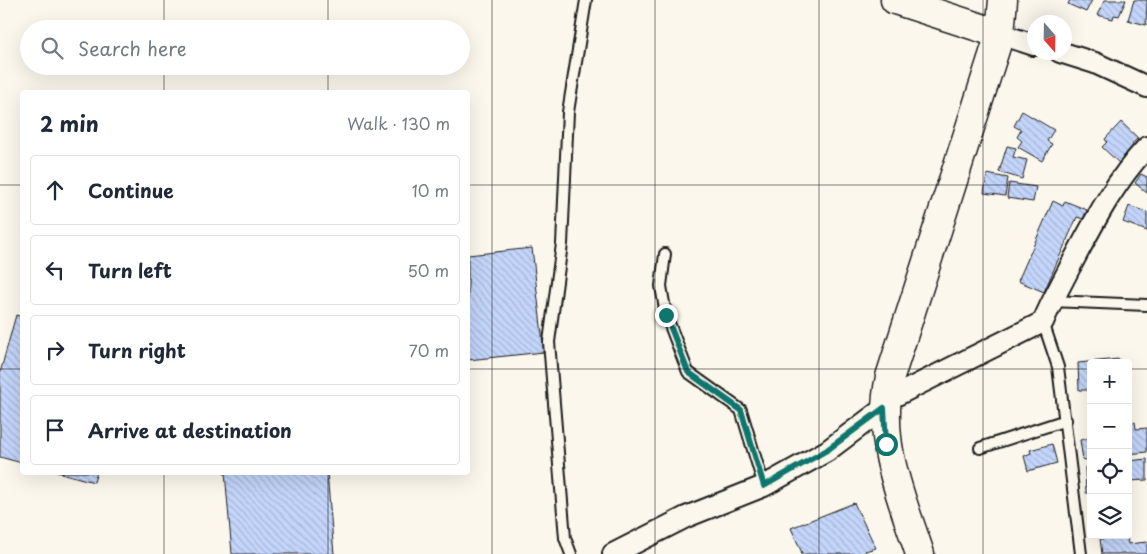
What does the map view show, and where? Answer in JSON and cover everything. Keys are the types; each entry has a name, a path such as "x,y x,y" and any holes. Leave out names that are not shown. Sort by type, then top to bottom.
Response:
{"street":[{"path":"895,0 1027,43"},
{"path":"920,554 886,444 884,405 890,377 1000,34 1003,0"},
{"path":"1072,56 1095,63 1147,87"},
{"path":"613,554 686,517 764,486 827,450 884,405 1043,322 1051,301 1105,202 1126,169 1147,146"}],"lane":[{"path":"570,554 565,538 549,342 562,244 568,112 586,0"},
{"path":"665,254 661,286 666,315 688,372 741,410 764,486"},
{"path":"1051,301 1147,305"},
{"path":"1043,322 1058,367 1081,554"},
{"path":"980,448 1066,420"}],"building":[{"path":"1070,0 1092,0 1086,12 1068,4"},
{"path":"1105,0 1126,0 1119,16 1114,15 1113,19 1097,15"},
{"path":"1134,0 1147,0 1146,25 1128,20"},
{"path":"1022,111 1054,130 1047,141 1052,144 1042,161 1018,147 1022,141 1017,137 1021,130 1014,126"},
{"path":"1121,122 1138,138 1132,144 1134,147 1119,163 1102,147 1107,142 1105,139"},
{"path":"1007,146 1016,148 1013,157 1027,160 1022,179 999,172"},
{"path":"987,174 1008,178 1005,196 984,193"},
{"path":"1141,174 1147,177 1147,193 1135,183"},
{"path":"1009,183 1036,187 1033,202 1007,198"},
{"path":"1053,201 1063,206 1065,201 1087,210 1083,219 1077,217 1044,292 1018,281"},
{"path":"1129,206 1147,212 1147,231 1123,222"},
{"path":"532,248 544,352 470,360 470,255"},
{"path":"16,315 20,316 20,462 0,457 0,373"},
{"path":"1087,362 1087,390 1079,390 1078,363"},
{"path":"1132,422 1135,422 1136,429 1147,428 1147,452 1132,454"},
{"path":"1087,439 1087,460 1083,460 1080,440"},
{"path":"1052,444 1057,463 1028,471 1024,456 1031,453 1030,450"},
{"path":"1147,459 1147,480 1132,481 1132,461"},
{"path":"1085,467 1087,467 1087,493"},
{"path":"68,475 96,475 94,482"},
{"path":"225,475 327,475 334,554 232,554"},
{"path":"854,503 876,548 865,551 867,554 800,554 802,553 791,528"},
{"path":"1100,539 1127,539 1128,544 1147,542 1147,554 1102,554"}],"route":[{"path":"666,315 688,372 741,410 764,486 827,450 884,408 886,444"}]}
